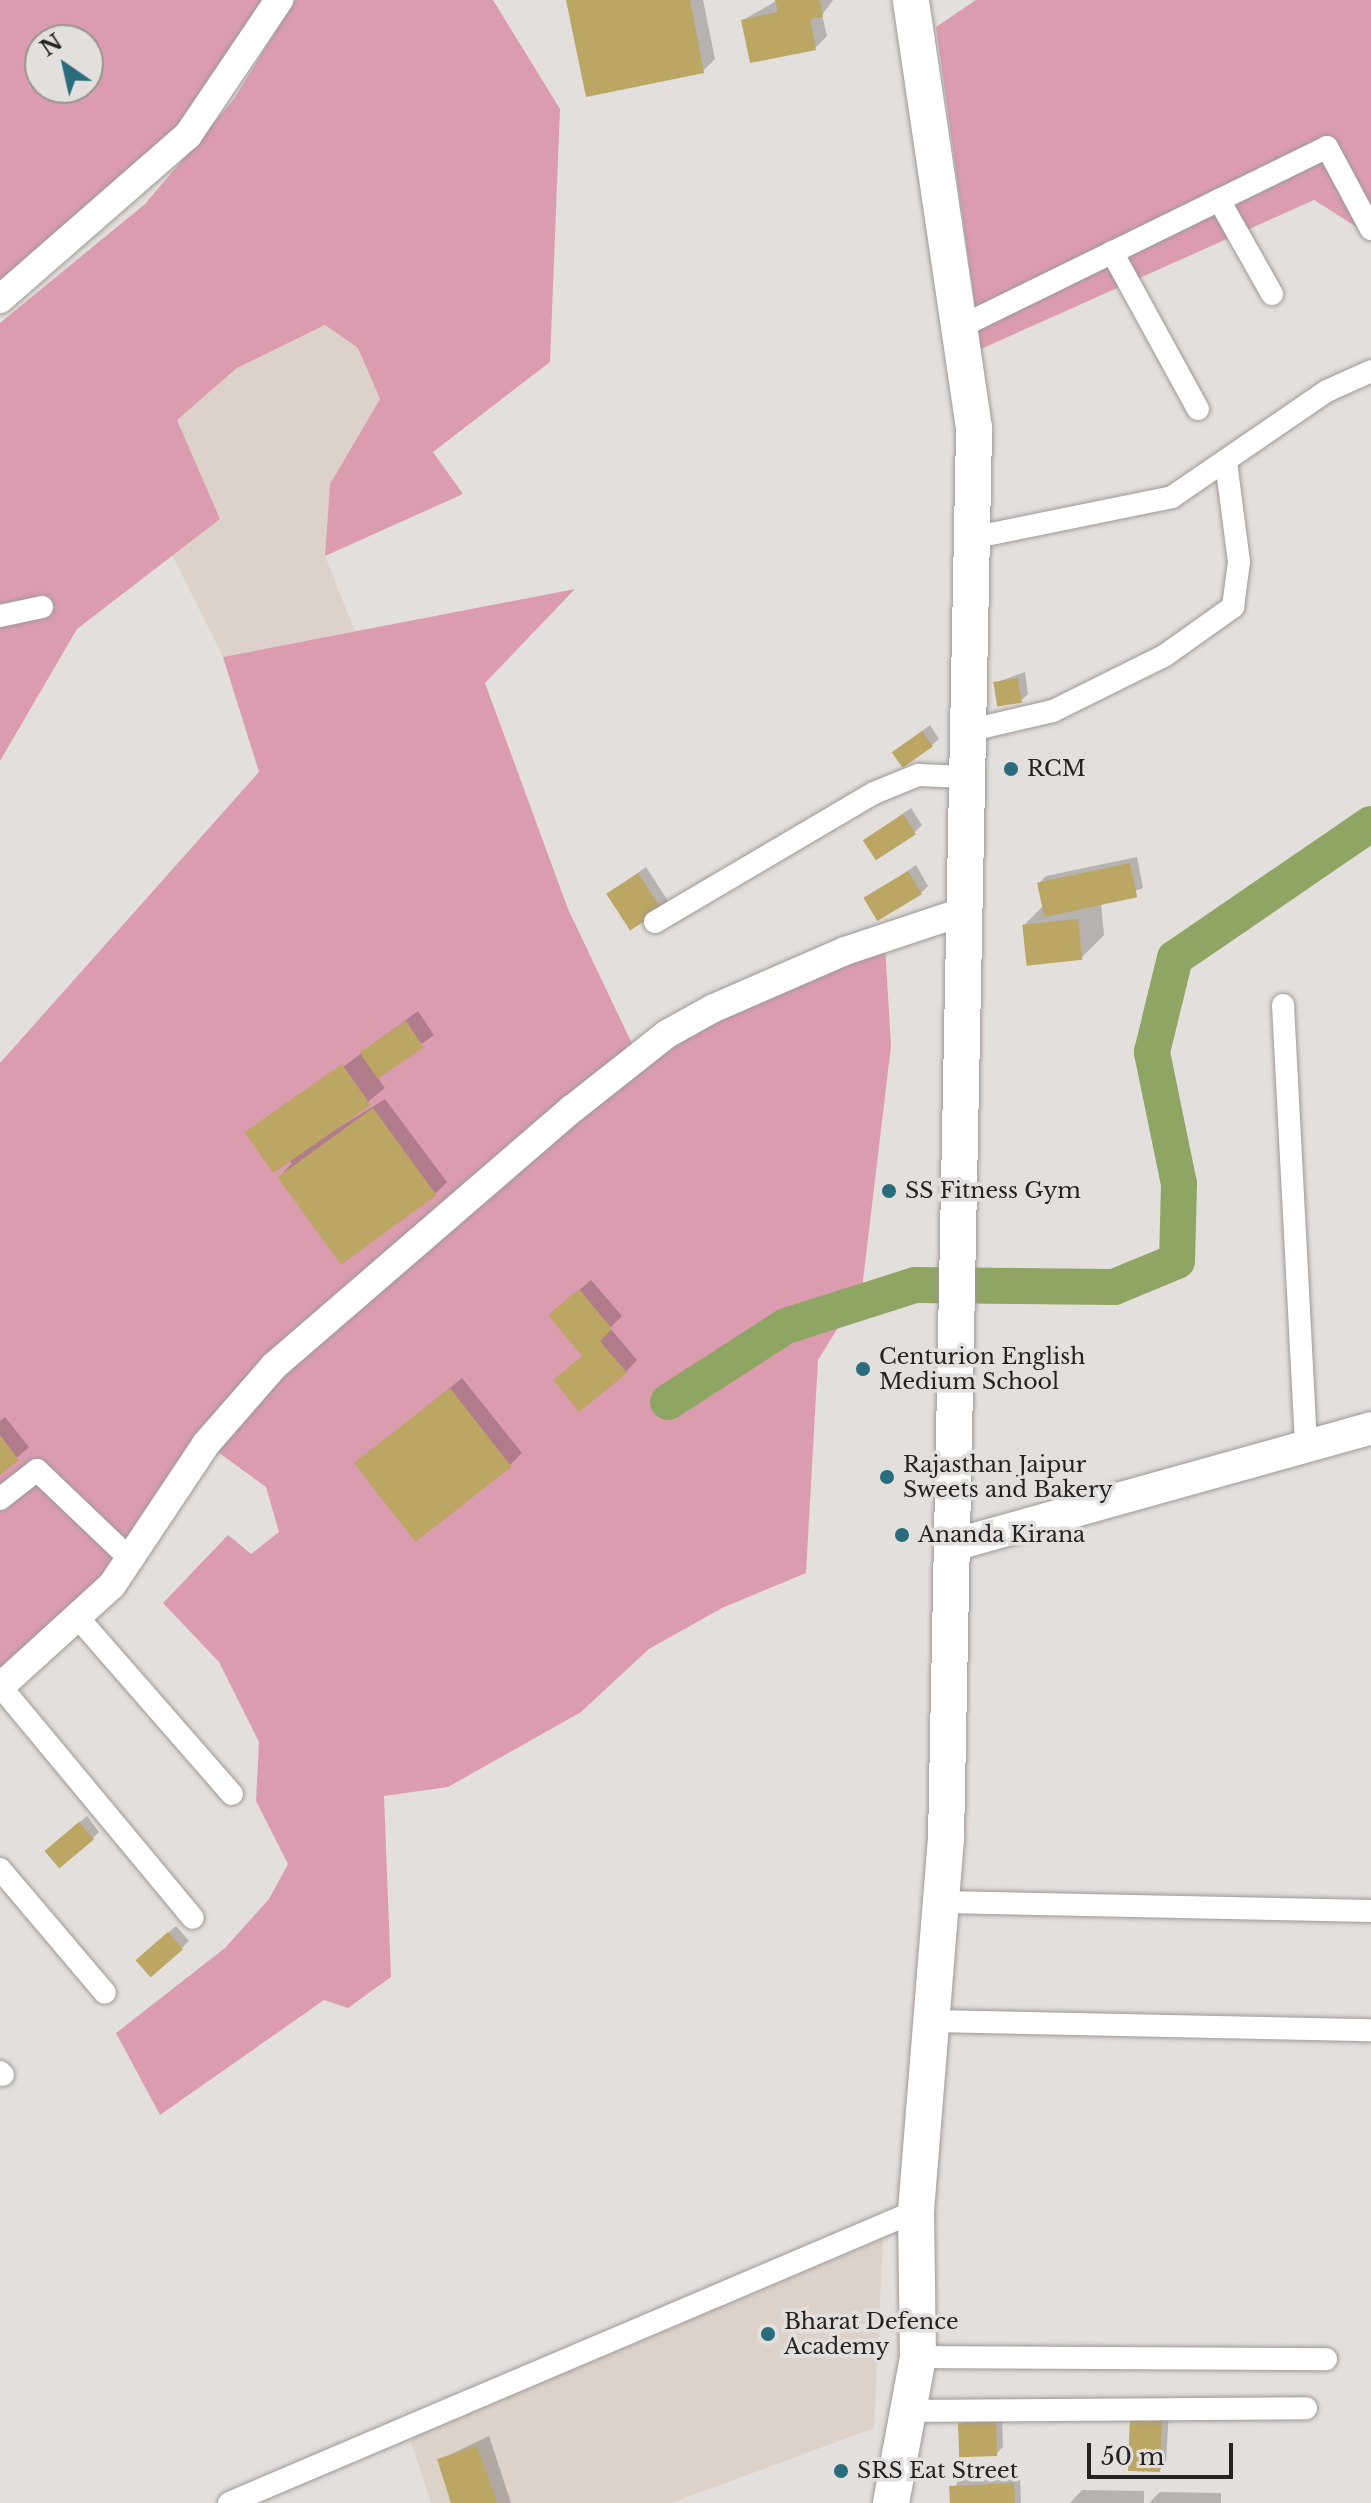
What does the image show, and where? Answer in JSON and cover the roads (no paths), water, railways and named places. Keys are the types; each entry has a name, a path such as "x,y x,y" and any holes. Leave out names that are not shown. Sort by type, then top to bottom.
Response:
{"main road":[{"path":"891,2503 911,2411 918,2357 916,2211 943,1902 962,1234 967,731 974,428 911,0"},
{"path":"953,1545 1371,1428"}],"street":[{"path":"0,299 188,135 279,0"},
{"path":"958,328 1327,147 1371,229"},
{"path":"1219,200 1272,294"},
{"path":"1112,252 1198,409"},
{"path":"971,538 1172,497 1327,391 1371,371"},
{"path":"967,731 1053,711 1164,656 1233,607 1239,562 1226,462"},
{"path":"0,616 42,607"},
{"path":"655,922 874,793 918,775 967,777"},
{"path":"193,1918 0,1687 80,1620 206,1444 274,1366 667,1034 845,951 965,911"},
{"path":"1283,1005 1306,1446"},
{"path":"0,1499 37,1470 128,1557"},
{"path":"80,1620 232,1794"},
{"path":"0,1869 105,1993"},
{"path":"943,1902 1371,1911"},
{"path":"932,2021 1371,2030"},
{"path":"229,2503 916,2211"},
{"path":"918,2357 1326,2359"},
{"path":"911,2411 1306,2408"}],"waterway":[{"path":"668,1402 786,1326 915,1285 1114,1287 1177,1261 1179,1184 1152,1052 1175,958 1371,824"}],"place":[{"name":"RCM","path":"1011,769"},
{"name":"SS Fitness Gym","path":"889,1191"},
{"name":"Centurion English Medium School","path":"863,1369"},
{"name":"Rajasthan Jaipur Sweets and Bakery","path":"887,1477"},
{"name":"Ananda Kirana","path":"902,1535"},
{"name":"Bharat Defence Academy","path":"768,2334"},
{"name":"SRS Eat Street","path":"841,2471"}]}
